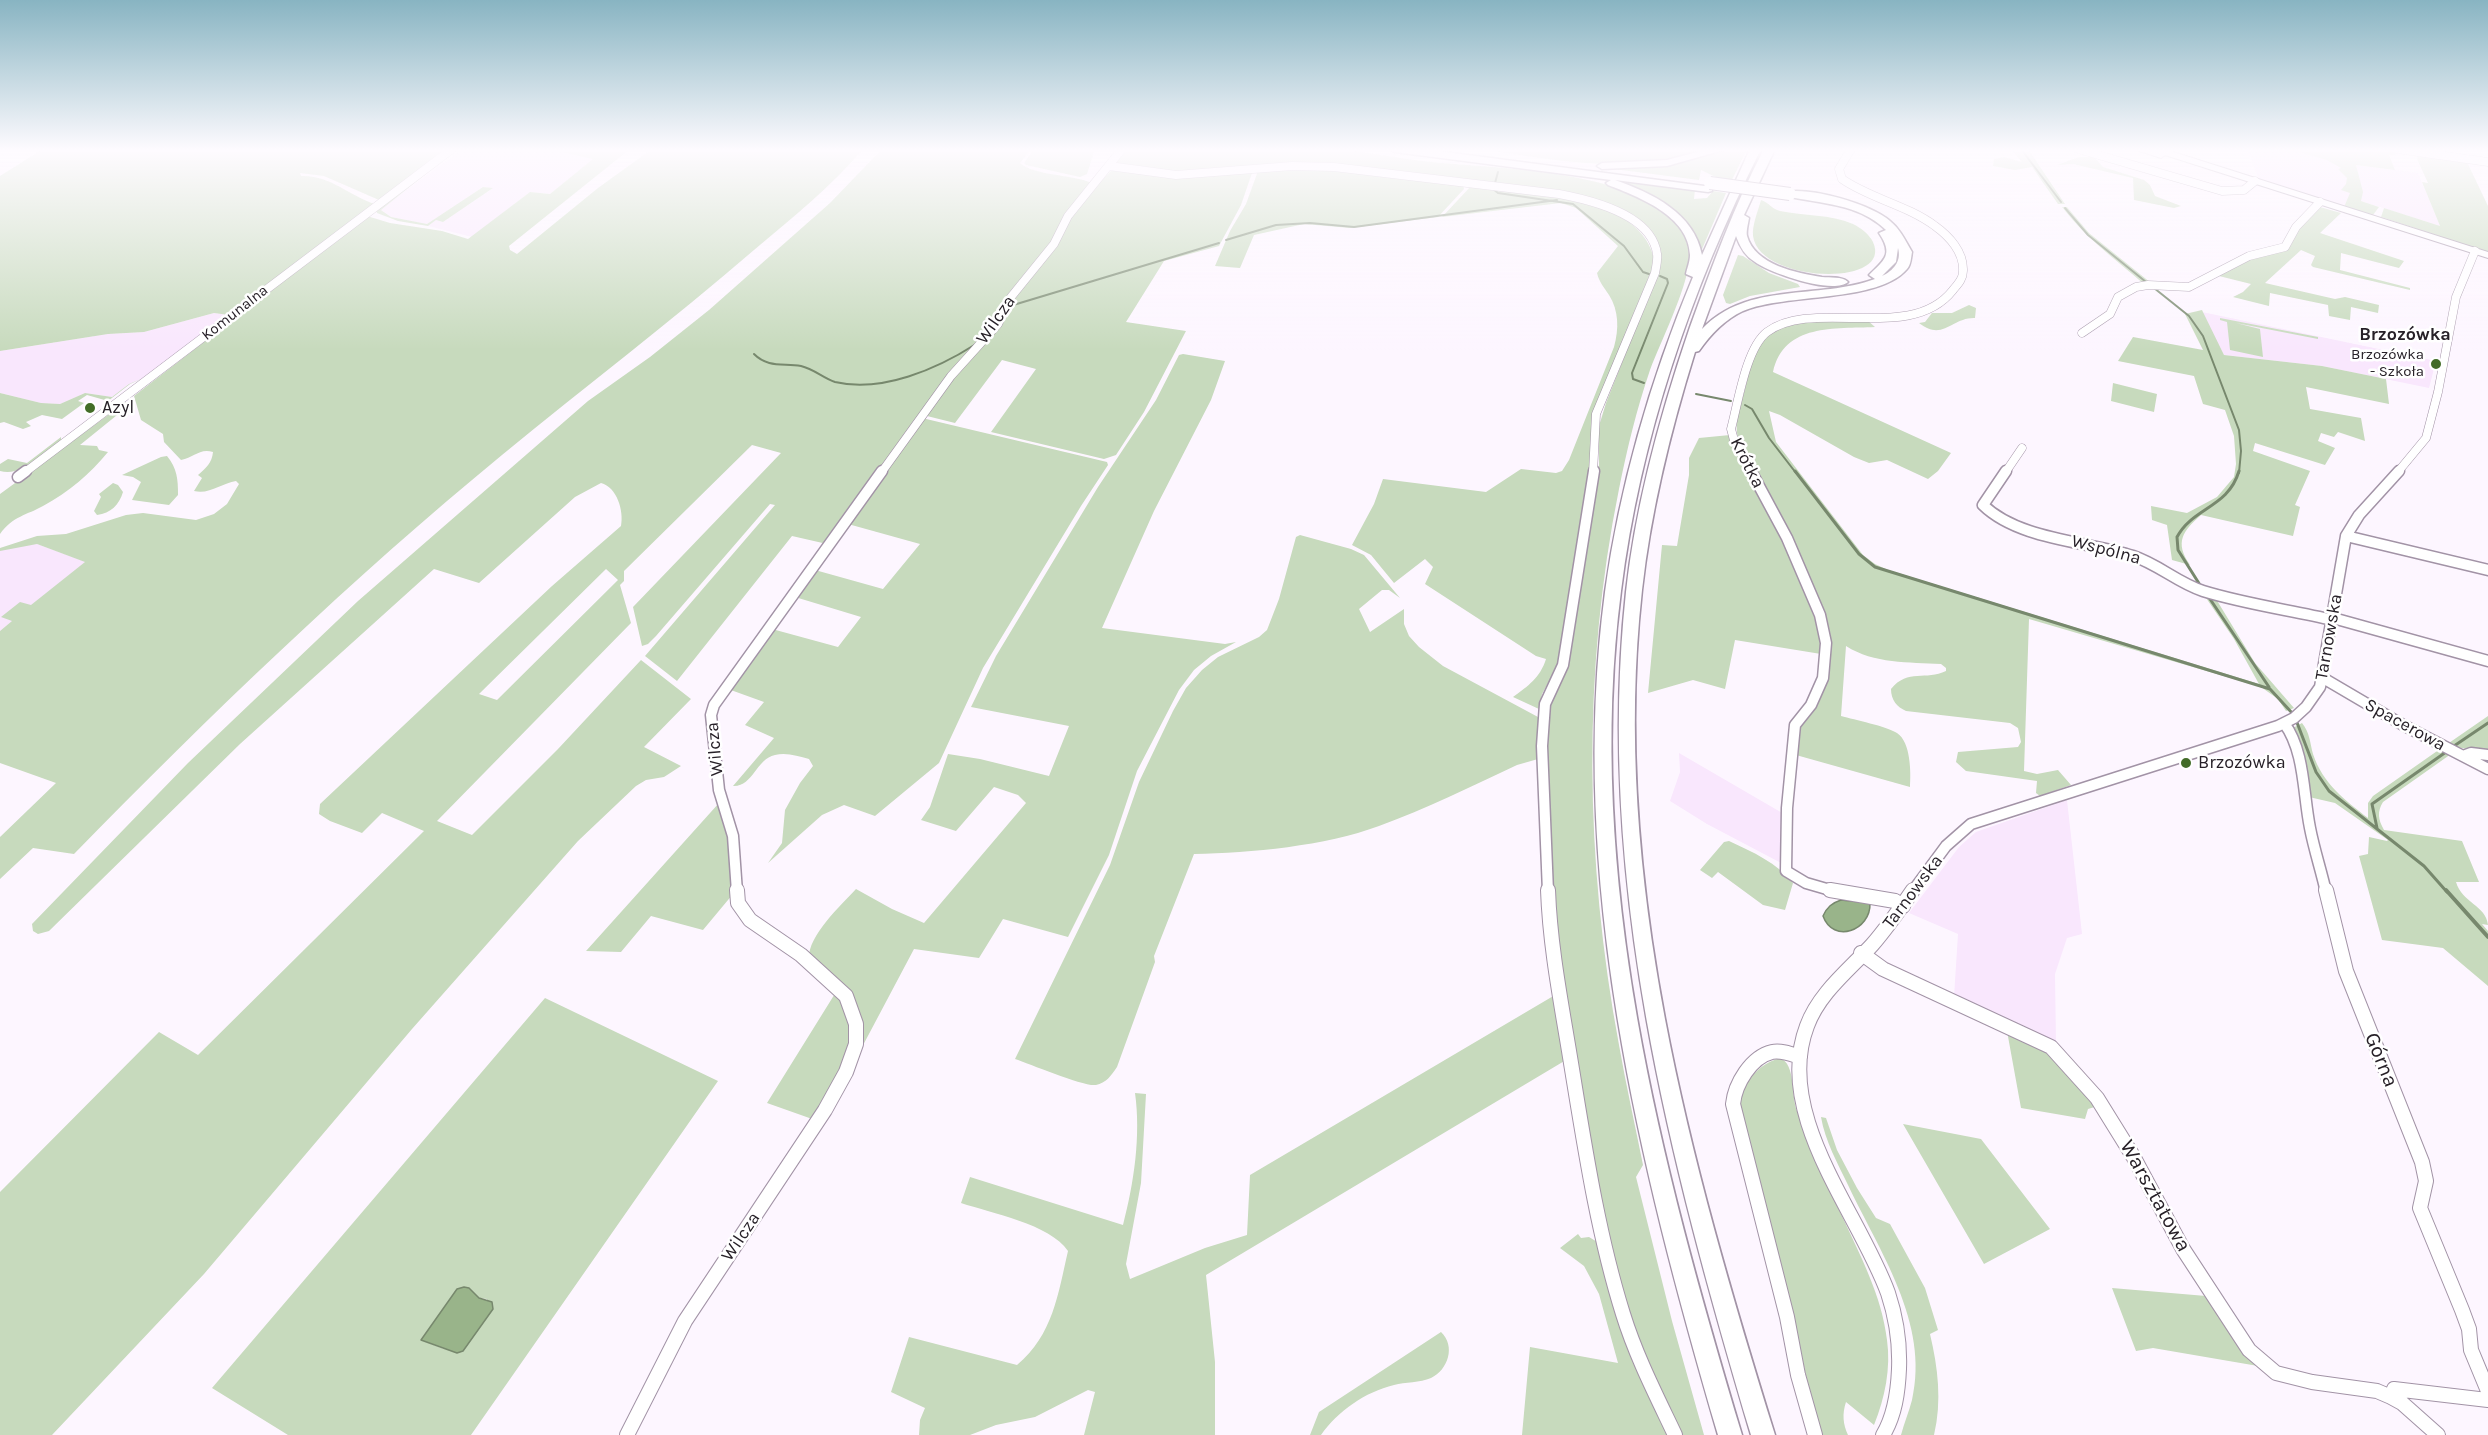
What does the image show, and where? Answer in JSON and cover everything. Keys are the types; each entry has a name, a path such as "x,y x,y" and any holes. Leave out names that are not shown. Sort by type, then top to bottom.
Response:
{"highway":[{"path":"1674,216 1689,233 1696,256 1680,327"},
{"path":"1724,216 1680,327 1640,452 1623,525 1614,580 1605,677 1605,803 1618,945 1640,1079 1678,1250 1730,1435"},
{"path":"1739,216 1685,361 1652,483 1634,593 1628,703 1631,812 1642,931 1674,1108 1708,1249 1763,1435"},
{"path":"1744,216 1740,227 1745,245 1760,260 1788,274 1825,282 1858,281 1874,276 1889,265 1893,252 1892,244 1876,225 1857,216"},
{"path":"1685,361 1713,324 1736,310 1771,298 1873,284 1895,274 1904,264 1905,251 1902,243 1890,227 1872,216"}],"main road":[{"path":"2364,216 2488,255"}],"street":[{"name":"Komunalna","path":"18,477 363,216"},
{"name":"Wilcza","path":"627,1435 697,1303 825,1110 846,1072 856,1044 856,1024 846,996 801,955 750,920 738,903 733,836 716,776 711,715 714,705 951,376 998,324 1011,297 1044,258 1068,216"},
{"path":"1624,216 1645,231 1656,248 1658,265 1596,414 1595,462 1563,665 1545,704 1542,746 1548,899 1554,957 1584,1143 1608,1257 1623,1314 1642,1366 1676,1435"},
{"name":"Krótka","path":"1903,906 1895,902 1817,888 1798,882 1786,871 1788,808 1795,725 1811,705 1823,678 1826,643 1820,615 1787,538 1734,440 1731,429 1753,350 1758,341 1771,328 1792,322 1894,317 1916,313 1940,305 1954,293 1963,276 1961,255 1950,239 1933,223 1921,216"},
{"path":"2082,333 2110,314 2118,297 2136,287 2148,285 2189,287 2249,256 2285,247 2296,227 2307,216"},
{"name":"Tarnowska","path":"1884,1433 1896,1399 1899,1382 1898,1339 1888,1294 1810,1128 1802,1090 1800,1057 1806,1029 1817,1005 1835,981 1879,936 1953,840 1971,824 2292,719 2314,700 2323,678 2346,536 2359,515 2427,438 2456,297 2475,251"},
{"name":"Wspólna","path":"2022,448 1983,505 1987,512 2000,520 2149,561 2194,588 2204,591 2333,619"},
{"path":"2346,536 2488,570"},
{"path":"2333,619 2488,661"},
{"name":"Spacerowa","path":"2323,678 2403,725 2488,769"},
{"name":"Górna","path":"2292,719 2290,731 2297,752 2310,829 2346,971 2422,1162 2426,1181 2420,1208 2463,1310 2469,1329 2471,1350 2488,1391"},
{"path":"2463,756 2471,753 2488,755"},
{"name":"Warsztatowa","path":"1862,954 1883,969 2051,1047 2065,1060 2103,1108 2133,1156 2183,1249 2249,1350 2276,1373 2312,1382 2377,1391 2402,1403 2438,1435"},
{"path":"1800,1057 1780,1051 1771,1052 1760,1059 1744,1076 1733,1101 1787,1317 1798,1375 1815,1435"},
{"path":"2391,1397 2394,1389 2488,1400"}],"shaded area":[{"path":"0,216 359,216 229,315 214,313 144,332 108,334 0,351"},
{"path":"367,216 390,223 442,231 468,239 498,216 546,216 509,246 510,250 517,254 564,216 794,216 692,302 502,455 391,550 229,699 74,854 33,848 0,879 0,837 56,783 0,763 0,631 12,621 1,617 20,602 31,605 85,562 37,544 0,551 0,548 37,536 66,534 126,515 143,513 196,520 214,514 227,504 239,484 236,481 210,490 194,491 202,478 198,475 210,462 213,452 200,452 181,460 164,442 163,434 141,420 134,396"},
{"path":"385,216 427,224 439,216 452,216 443,222 436,220 428,226 398,221"},
{"path":"390,216 439,216 427,224"},
{"path":"452,216 499,216 472,237 428,226 436,220 443,222"},
{"path":"815,216 1069,216 997,322 827,544 792,536 677,681 645,656 775,505 770,504 656,636 648,644 642,646 633,607 781,453 752,445 624,571 624,581 620,585 631,623 437,821 472,835 558,749 641,660 691,699 644,747 681,766 664,777 646,780 636,786 578,841 412,1029 204,1274 52,1435 0,1435 0,1192 159,1032 198,1055 424,831 382,813 362,833 330,821 319,814 320,804 552,586 621,526 620,507 615,494 607,485 601,483 575,497 479,583 434,569 240,744 49,931 38,934 33,931 32,924 188,763 358,601 588,401 650,357 709,310","holes":["606,569 618,580 497,700 479,694"]},
{"path":"1072,216 1235,216 1219,246 1164,261 1126,322 1186,331 1144,412 1116,455 1104,459 991,432 1036,369 1002,360 955,423 927,416 957,371 995,332 1013,298"},
{"path":"1239,216 1439,216 1350,228 1304,224 1254,235 1240,268 1215,266"},
{"path":"1585,216 1619,216 1630,222 1646,240 1655,263 1597,409 1590,466 1557,667 1542,694 1539,709 1513,697 1537,676 1546,659 1536,656 1425,584 1433,567 1425,559 1394,583 1371,555 1352,545 1374,504 1383,479 1486,492 1521,469 1556,473 1562,471 1569,460 1614,347 1617,334 1616,314 1612,301 1597,273 1618,246"},
{"path":"1623,216 1668,216 1684,235 1689,262 1678,301 1650,370 1637,414 1619,489 1607,558 1594,697 1592,767 1594,837 1599,907 1608,976 1643,1165 1636,1177 1672,1321 1704,1435 1680,1435 1633,1334 1604,1212 1587,1127 1560,954 1552,873 1547,740 1549,711 1599,465 1599,426 1659,270 1647,230"},
{"path":"1673,216 1716,216 1700,254 1686,224"},
{"path":"1756,216 1818,216 1844,221 1853,224 1871,239 1874,257 1864,267 1846,273 1823,274 1799,271 1777,263 1761,252 1753,236"},
{"path":"2070,216 2075,216 2089,233 2151,283 2144,284 2081,229"},
{"path":"2311,216 2338,216 2320,233 2404,261 2399,268 2341,253 2340,270 2410,288 2410,290 2313,267 2311,265 2315,256 2301,250 2265,283 2335,299 2345,297 2379,305 2378,313 2351,307 2350,320 2329,316 2328,305 2270,293 2269,306 2233,297 2243,292 2251,284 2215,275 2236,264 2285,249 2291,245 2297,231"},
{"path":"2408,216 2436,216 2440,226"},
{"path":"2409,216 2440,226 2436,216 2488,216 2488,252 2381,217"},
{"path":"1738,255 1800,287 1750,296 1730,304 1726,303 1723,295"},
{"path":"1969,305 1976,308 1975,318 1960,321 1941,330 1927,328 1919,323 1925,322 1932,313 1952,313"},
{"path":"2202,310 2224,355 2322,366 2386,379 2389,404 2306,387 2310,409 2361,418 2365,441 2338,432 2334,437 2321,433 2318,441 2335,448 2325,465 2255,443 2253,451 2310,471 2295,505 2300,507 2293,536 2201,515 2189,526 2183,537 2182,550 2190,565 2172,560 2167,525 2152,520 2151,506 2187,513 2217,497 2234,477 2236,464 2234,436 2225,410 2203,404 2194,376 2118,361 2133,337 2203,350 2185,314"},
{"path":"2202,312 2436,361 2429,388 2322,366 2224,355"},
{"path":"214,313 227,315 146,377 129,384 112,397 85,393 60,404 41,403 0,393 0,351 108,334 144,332"},
{"path":"2220,318 2318,337 2318,339 2236,323 2260,329 2263,357 2230,350 2227,322"},
{"path":"1867,320 1875,327 1828,329 1800,337 1788,345 1779,356 1773,372 1951,453 1938,471 1928,479 1887,460 1869,463 1769,411 1776,442 1863,555 1888,570 2259,684 2234,639 2202,592 2213,594 2255,663 2294,708 2286,711 2278,699 2261,687 2029,619 2024,771 2037,774 2058,770 2071,785 2040,796 2036,793 2037,781 1966,771 1956,762 1958,752 2018,747 2021,742 2018,728 2010,723 1906,711 1895,703 1891,689 1904,679 1939,674 1946,671 1946,668 1941,664 1880,659 1846,646 1841,716 1886,728 1902,737 1908,750 1910,787 1796,755 1799,728 1820,695 1827,671 1831,649 1830,632 1742,451 1737,434 1738,413 1757,348 1764,337 1773,330 1812,321"},
{"path":"1179,355 1225,361 1211,400 1154,511 1102,628 1225,644 1236,642 1211,656 1194,670 1179,690 1137,771 1109,855 1068,937 1003,919 979,958 914,949 861,1049 859,1014 809,958 814,940 826,921 856,889 924,923 1026,803 1018,795 994,787 956,831 921,820 930,807 948,754 980,759 1049,776 1069,726 971,707 996,656 1098,487 1156,400"},
{"path":"146,377 130,384 108,401 87,395 78,401 84,403 62,419 42,415 26,422 31,426 23,429 4,422 0,423 0,393 41,403 60,404 85,393 112,397 129,384"},
{"path":"2113,383 2157,394 2154,412 2111,401"},
{"path":"126,402 127,407 80,445 97,446 99,450 108,452 94,468 62,495 15,520 0,534 0,494"},
{"path":"922,418 1107,462 1108,465 983,668 939,763 875,816 844,805 822,815 768,863 782,843 785,810 800,783 813,766 809,759 788,754 775,755 763,762 745,782 733,786 774,738 745,725 764,702 728,689 772,629 838,647 861,617 795,597 815,570 883,589 920,544 848,524"},
{"path":"1730,435 1786,545 1820,626 1821,654 1735,640 1725,689 1693,680 1648,693 1662,545 1677,546 1689,475 1689,458 1699,438"},
{"path":"61,437 61,441 25,468 17,471 0,471 0,464 8,459 27,463"},
{"path":"167,456 176,474 178,495 169,505 132,500 141,482 133,477 122,475"},
{"path":"113,483 118,485 123,492 121,497 110,510 97,515 94,511 101,497 99,494"},
{"path":"1300,535 1351,549 1364,555 1400,598 1389,590 1382,590 1359,609 1370,632 1404,609 1404,624 1409,636 1419,647 1443,666 1538,717 1538,759 1517,765 1414,812 1358,833 1288,847 1194,854 1154,956 1155,962 1117,1067 1110,1076 1100,1084 1090,1085 1015,1059 1110,865 1139,782 1173,711 1186,688 1202,670 1218,657 1259,637 1267,630 1279,599 1296,537"},
{"path":"37,544 86,562 0,631 0,548"},
{"path":"2488,716 2488,753 2446,745"},
{"path":"2302,723 2308,734 2317,765 2329,783 2343,798 2368,818 2368,803 2373,796 2440,749 2451,754 2383,802 2379,819 2384,830 2462,841 2479,882 2456,882 2463,895 2479,908 2486,918 2488,925 2482,924 2488,931 2488,986 2443,948 2382,940 2359,856 2368,854 2369,837 2388,840 2335,803 2309,797 2293,728"},
{"path":"1679,753 1784,814 1783,864 1707,824 1670,801 1680,772"},
{"path":"2067,800 2082,934 2067,938 2055,974 2056,1044 1954,997 1958,934 1909,913 1959,847 1976,832"},
{"path":"719,803 731,844 733,894 703,930 651,916 621,952 586,951"},
{"path":"1729,841 1772,864 1793,883 1785,910 1763,905 1718,872 1712,878 1700,870 1724,842"},
{"path":"1841,900 1870,903 1869,913 1864,921 1858,927 1843,932 1828,925 1823,916 1830,906"},
{"path":"836,992 851,1018 851,1053 815,1120 767,1103"},
{"path":"1555,995 1566,1060 1206,1275 1215,1362 1215,1435 1084,1435 1095,1392 1088,1390 1035,1417 996,1425 970,1435 919,1435 920,1420 925,1408 891,1392 909,1337 1017,1365 1039,1341 1052,1313 1068,1251 1048,1234 1034,1227 961,1203 970,1177 1123,1225 1135,1159 1137,1109 1135,1093 1146,1094 1141,1183 1126,1264 1130,1279 1205,1248 1247,1235 1250,1175"},
{"path":"545,998 718,1081 471,1435 288,1435 212,1388","holes":["469,1288 479,1298 487,1299 488,1316 476,1332 444,1349 421,1340"]},
{"path":"2007,1031 2051,1052 2098,1106 2088,1109 2085,1119 2021,1108"},
{"path":"1780,1058 1789,1067 1795,1105 1802,1124 1869,1276 1884,1324 1888,1372 1878,1415 1874,1425 1846,1402 1844,1419 1848,1435 1822,1435 1808,1385 1779,1255 1740,1119 1741,1099 1748,1081 1762,1067"},
{"path":"1821,1117 1826,1118 1837,1150 1857,1188 1876,1218 1890,1224 1925,1288 1938,1330 1930,1334 1938,1385 1938,1410 1934,1435 1901,1435 1912,1400 1916,1371 1914,1343 1908,1316 1887,1262 1832,1152"},
{"path":"1903,1124 1981,1139 2050,1229 1984,1264"},
{"path":"1578,1234 1581,1238 1589,1237 1599,1243 1668,1435 1522,1435 1530,1347 1618,1363 1599,1294 1584,1266 1560,1248"},
{"path":"469,1288 479,1298 492,1302 493,1309 463,1351 457,1353 421,1340 457,1289"},
{"path":"2112,1288 2206,1296 2258,1366 2153,1348 2136,1351"},
{"path":"1441,1332 1446,1338 1449,1351 1446,1364 1437,1374 1427,1380 1394,1385 1373,1392 1344,1410 1321,1435 1310,1435 1319,1412"}],"waterway":[{"path":"1226,240 1276,225 1310,223 1354,227 1437,216"},
{"path":"1588,216 1624,246 1643,272 1649,274"},
{"path":"2072,216 2088,235 2146,282"},
{"path":"1010,306 1219,243"},
{"path":"1644,383 1633,379 1632,373 1668,283 1667,279 1660,276"},
{"path":"2154,288 2189,316 2203,336 2239,430 2241,451 2239,473"},
{"path":"995,321 997,313 1002,309"},
{"path":"754,354 770,363 806,367 835,382 853,385 890,381 927,370 976,344"},
{"path":"1696,394 1731,401"},
{"path":"1745,405 1752,409 1769,438 1796,473"},
{"path":"1795,471 1859,554 1875,567 2270,689 2293,714"},
{"path":"2200,585 2178,550 2177,537 2192,519 2227,493 2239,471"},
{"path":"2208,596 2269,687"},
{"path":"2296,720 2316,772 2329,791 2424,866 2447,892"},
{"path":"2454,746 2488,723"},
{"path":"2377,828 2372,804 2446,752"},
{"path":"2446,890 2488,937"}],"place":[{"name":"Brzozówka - Szkoła","path":"2436,364"},
{"name":"Azyl","path":"90,408"},
{"name":"Brzozówka","path":"2186,763"}],"district":[{"name":"Brzozówka","path":"2405,335"}]}
